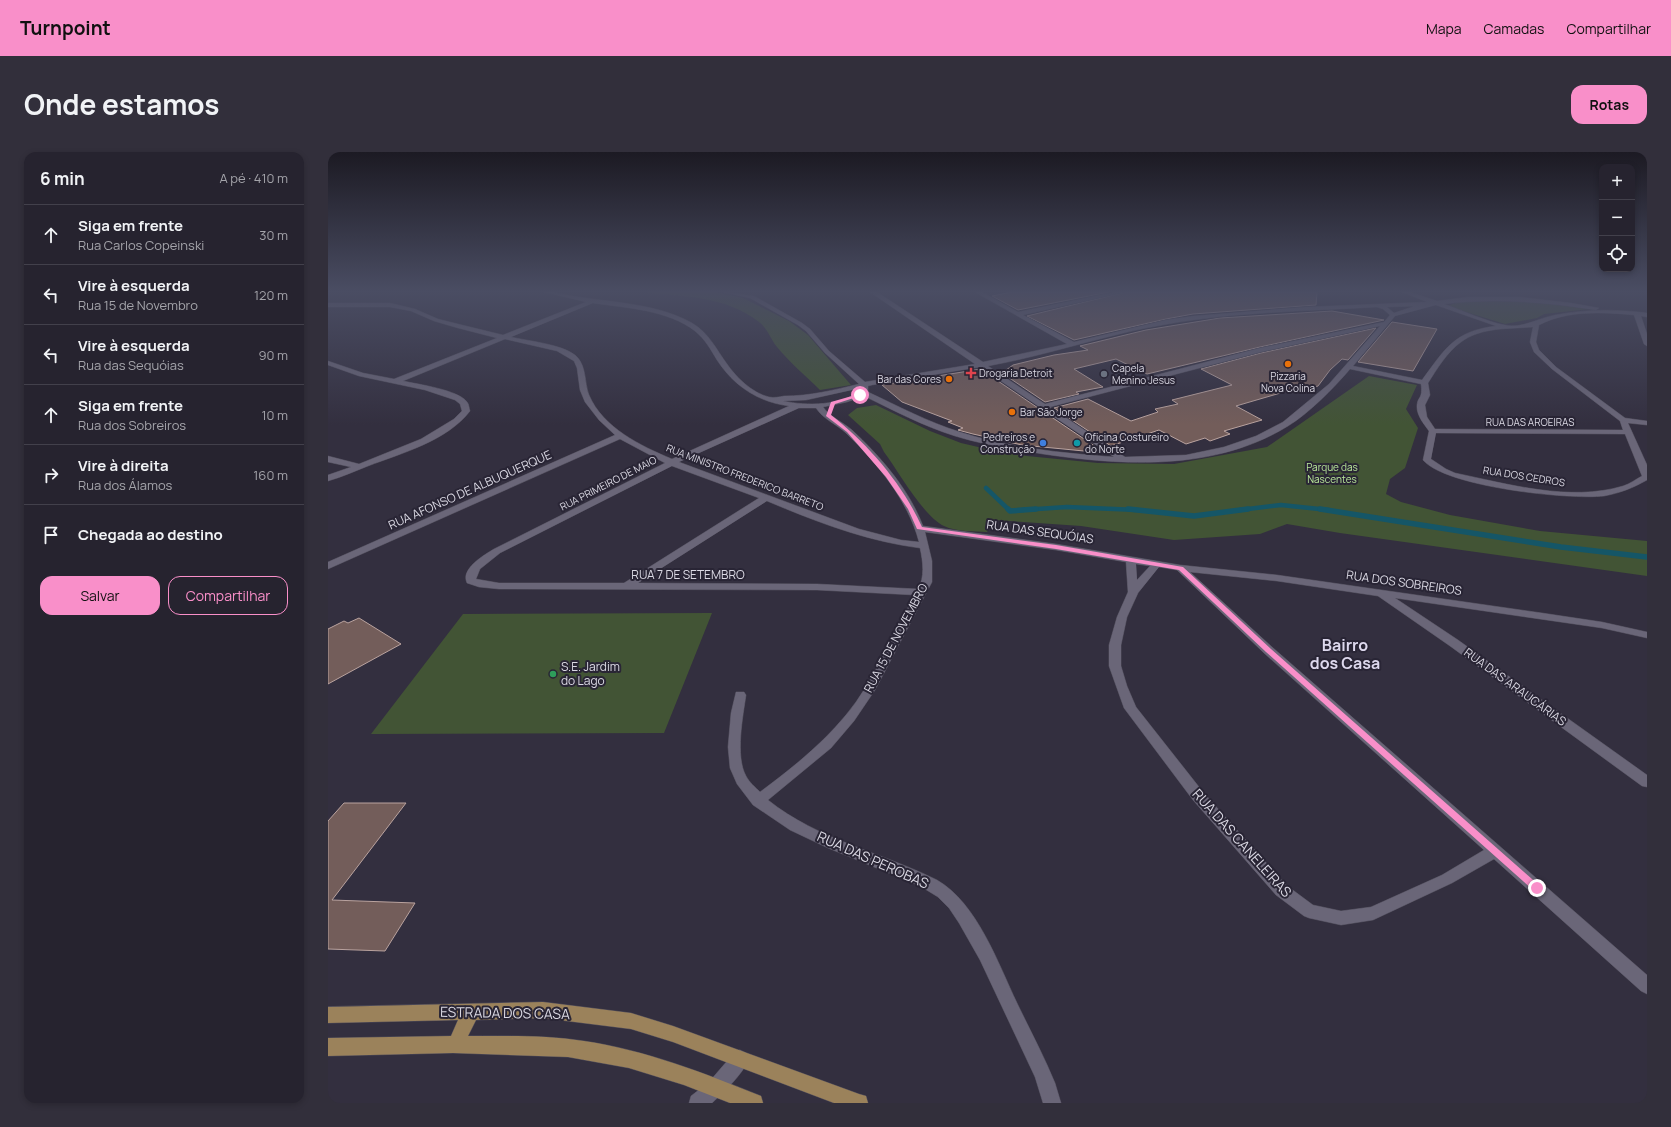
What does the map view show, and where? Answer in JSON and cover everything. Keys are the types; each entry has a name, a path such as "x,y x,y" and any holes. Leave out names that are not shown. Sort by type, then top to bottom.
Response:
{"main road":[{"name":"ESTRADA DOS CASA","path":"328,1015 543,1010 631,1021 673,1034 859,1103"},
{"path":"456,1044 471,1011"},
{"path":"328,1046 456,1044 543,1045 611,1054 715,1088 754,1103"}],"street":[{"path":"394,382 502,336"},
{"name":"RUA MINISTRO FREDERICO BARRETO","path":"505,336 544,346 572,355 578,363 582,384 595,412 608,425 622,435 673,462 863,535 902,544 924,546"},
{"path":"706,336 731,374 741,384 771,399 796,406 818,406 833,403 864,389"},
{"path":"814,336 864,389 930,424 957,434 993,444 1067,455 1123,460 1186,458 1226,449 1259,438 1286,424 1332,386 1375,336"},
{"path":"941,336 1123,460"},
{"path":"1058,336 1074,345"},
{"path":"771,399 798,399 864,389 1108,336"},
{"path":"1043,407 1260,350 1324,336"},
{"path":"1432,432 1423,417 1421,405 1426,395 1424,383 1452,346 1459,340 1468,336"},
{"path":"1533,336 1532,342 1542,358 1623,420 1647,423"},
{"path":"328,363 361,375 427,388 458,398 464,403 466,411 462,418 435,435 328,478"},
{"path":"1349,367 1424,383"},
{"path":"818,406 821,398 830,394"},
{"path":"828,416 833,403"},
{"name":"RUA PRIMEIRO DE MAIO","path":"476,566 486,558 518,540 673,462 796,406"},
{"name":"RUA 15 DE NOVEMBRO","path":"758,801 793,775 840,729 859,707 878,676 927,582 929,570 928,558 919,528 911,509 888,476 849,432 828,416 818,406"},
{"name":"RUA DOS CEDROS","path":"1432,432 1427,460 1443,471 1453,475 1518,488 1572,494 1590,494 1624,489 1636,485 1647,477 1623,420"},
{"name":"RUA DAS AROEIRAS","path":"1432,432 1628,432"},
{"name":"RUA AFONSO DE ALBUQUERQUE","path":"328,566 622,435"},
{"path":"328,459 358,466"},
{"path":"624,588 766,498"},
{"name":"RUA DAS SEQUÓIAS","path":"919,528 1056,547 1156,565"},
{"name":"RUA DAS CANELEIRAS","path":"1131,560 1133,592"},
{"name":"RUA DAS CANELEIRAS","path":"1156,565 1133,592 1122,617 1115,645 1115,666 1130,708 1198,796 1281,890 1309,911 1341,918 1374,913 1447,879 1473,865 1494,851"},
{"name":"RUA DOS SOBREIROS","path":"1156,565 1277,578 1602,625 1647,635"},
{"name":"RUA 7 DE SETEMBRO","path":"476,566 471,575 471,581 479,584 500,586 624,588 817,587 921,592"},
{"path":"1180,568 1274,656 1647,986"},
{"name":"RUA DAS ARAUCÁRIAS","path":"1381,593 1454,643 1647,782"},
{"name":"RUA DAS PEROBAS","path":"740,695 736,720 734,752 738,775 758,801 780,818 826,840 913,876 943,892 963,914 983,952 1038,1067 1052,1103"},
{"path":"698,1103 715,1088 740,1059"}],"green space":[{"path":"770,336 809,336 851,385 820,390 792,364"},
{"name":"Parque das Nascentes","path":"1369,376 1417,385 1406,409 1418,428 1405,468 1390,479 1386,494 1401,502 1450,515 1540,531 1647,541 1647,576 1340,533 1287,524 1260,534 1174,540 1081,526 995,520 987,532 965,531 949,528 936,521 928,513 912,493 880,444 848,415 857,408 876,405 930,431 961,443 991,450 1027,456 1098,463 1174,464 1267,447"},
{"name":"S.E. Jardim do Lago","path":"712,613 664,733 371,734 463,614"}],"building":[{"path":"1067,336 1090,336 1074,340"},
{"path":"1120,336 1309,336 1147,374 1116,359 1074,369 1103,387 1076,392 1079,394 1045,402 1002,373 1013,365 1054,355 1088,350 1080,346"},
{"path":"1337,336 1369,336 1348,360 1342,359 1330,370 1318,386 1308,390 1301,387 1236,406 1262,420 1224,431 1230,434 1210,441 1205,438 1186,444 1159,430 1111,446 1054,408 1088,399 1131,421 1158,412 1155,409 1178,404 1172,400 1232,385 1201,369 1261,353"},
{"path":"1380,336 1433,336 1413,371 1358,362"},
{"path":"981,369 1099,449 1084,451 1022,445 958,430 963,428 948,422 952,421 902,402 882,385"},
{"path":"359,618 401,644 328,684 328,629 344,621 348,623"},
{"path":"344,803 406,803 332,900 415,903 385,951 328,949 328,821"}],"waterway":[{"path":"986,488 1009,510"},
{"path":"1245,509 1281,505 1321,509"},
{"path":"1030,510 1067,507 1137,510"},
{"path":"1030,510 1036,509"},
{"path":"1128,509 1137,510"},
{"path":"1137,510 1194,516 1245,509"},
{"path":"1240,510 1245,509"},
{"path":"1321,509 1329,510"},
{"path":"1321,509 1561,547 1647,557"},
{"path":"1009,510 1030,510"},
{"path":"1022,510 1030,510"}],"place":[{"name":"Pizzaria Nova Colina","path":"1288,364"},
{"name":"Drogaria Detroit","path":"971,373"},
{"name":"Capela Menino Jesus","path":"1104,374"},
{"name":"Bar das Cores","path":"949,379"},
{"name":"Bar São Jorge","path":"1012,412"},
{"name":"Pedreiros e Construção","path":"1043,443"},
{"name":"Oficina Costureiro do Norte","path":"1077,443"},
{"name":"S.E. Jardim do Lago","path":"553,674"}],"district":[{"name":"Bairro dos Casa","path":"1345,654"}],"route":[{"path":"860,395 833,403 828,416 849,432 874,458 902,495 911,509 919,528 1056,547 1180,568 1268,650 1537,888"}]}
